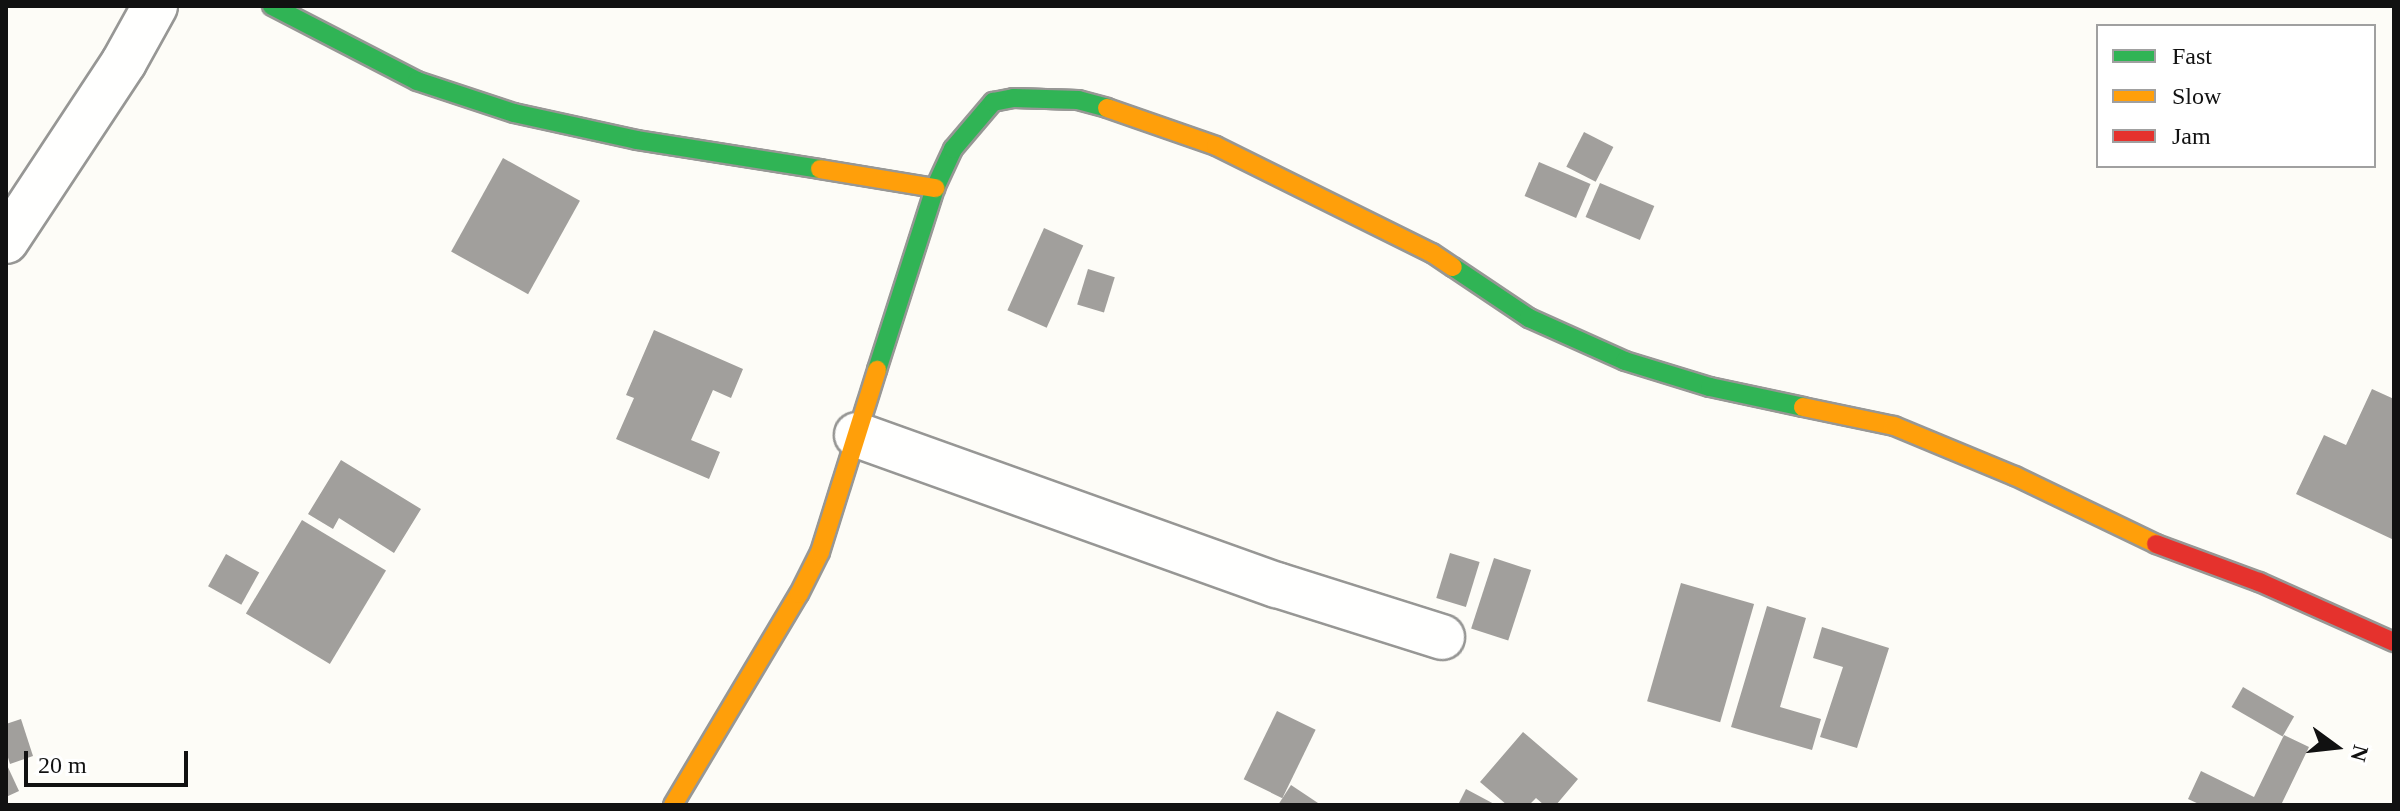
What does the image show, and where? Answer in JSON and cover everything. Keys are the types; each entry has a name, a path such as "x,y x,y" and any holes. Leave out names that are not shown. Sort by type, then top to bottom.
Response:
{"street":[{"path":"6,241 124,62 155,6"},
{"path":"272,6 417,81 514,113 637,140 935,188"},
{"path":"673,805 820,552 935,188 953,149 993,102 1014,98 1078,100 1144,118 1216,146 1432,253 1529,318 1625,361 1710,387 1894,426 2015,476 2132,535 2259,582 2394,642"},
{"path":"857,435 1277,585 1442,637"}],"building":[{"path":"1584,132 1613,147 1596,182 1566,167"},
{"path":"503,158 580,201 528,294 451,252"},
{"path":"1539,162 1591,184 1576,218 1525,196"},
{"path":"1600,183 1654,206 1640,240 1586,217"},
{"path":"1044,228 1083,245 1047,328 1007,310"},
{"path":"1088,269 1115,277 1104,313 1077,304"},
{"path":"654,330 743,369 731,398 713,390 691,440 720,452 709,479 616,439 634,398 626,395"},
{"path":"2372,389 2394,399 2394,540 2296,494 2324,435 2346,445"},
{"path":"341,460 421,509 394,553 339,518 333,529 308,514"},
{"path":"302,520 386,570 330,664 246,613"},
{"path":"1450,553 1480,562 1466,607 1436,598"},
{"path":"226,554 259,572 241,605 208,586"},
{"path":"1494,558 1531,570 1508,640 1471,628"},
{"path":"1681,583 1754,604 1720,722 1647,701"},
{"path":"1767,606 1806,618 1780,707 1821,719 1812,750 1731,727"},
{"path":"1822,627 1889,648 1857,748 1820,737 1843,667 1813,658"},
{"path":"2243,687 2294,716 2283,736 2232,707"},
{"path":"1277,711 1316,730 1282,798 1244,779"},
{"path":"21,719 33,756 10,764 6,751 6,724"},
{"path":"1523,732 1578,779 1556,805 1544,805 1536,798 1529,805 1507,805 1480,782"},
{"path":"2284,735 2309,747 2281,805 2201,805 2188,799 2201,771 2254,797"},
{"path":"6,763 19,791 6,797"},
{"path":"1291,785 1321,805 1278,805"},
{"path":"1466,789 1496,805 1458,805"}],"traffic: fast":[{"path":"272,6 417,81 514,113 637,140 820,169"},
{"path":"877,370 935,188 953,149 993,102 1014,98 1078,100 1107,108"},
{"path":"1453,267 1529,318 1625,361 1710,387 1803,407"}],"traffic: slow":[{"path":"1107,108 1216,146 1432,253 1453,267"},
{"path":"820,169 935,188"},
{"path":"673,805 799,594 820,552 877,370"},
{"path":"1803,407 1894,426 2015,476 2156,544"}],"traffic: jam":[{"path":"2156,544 2259,582 2394,642"}]}
